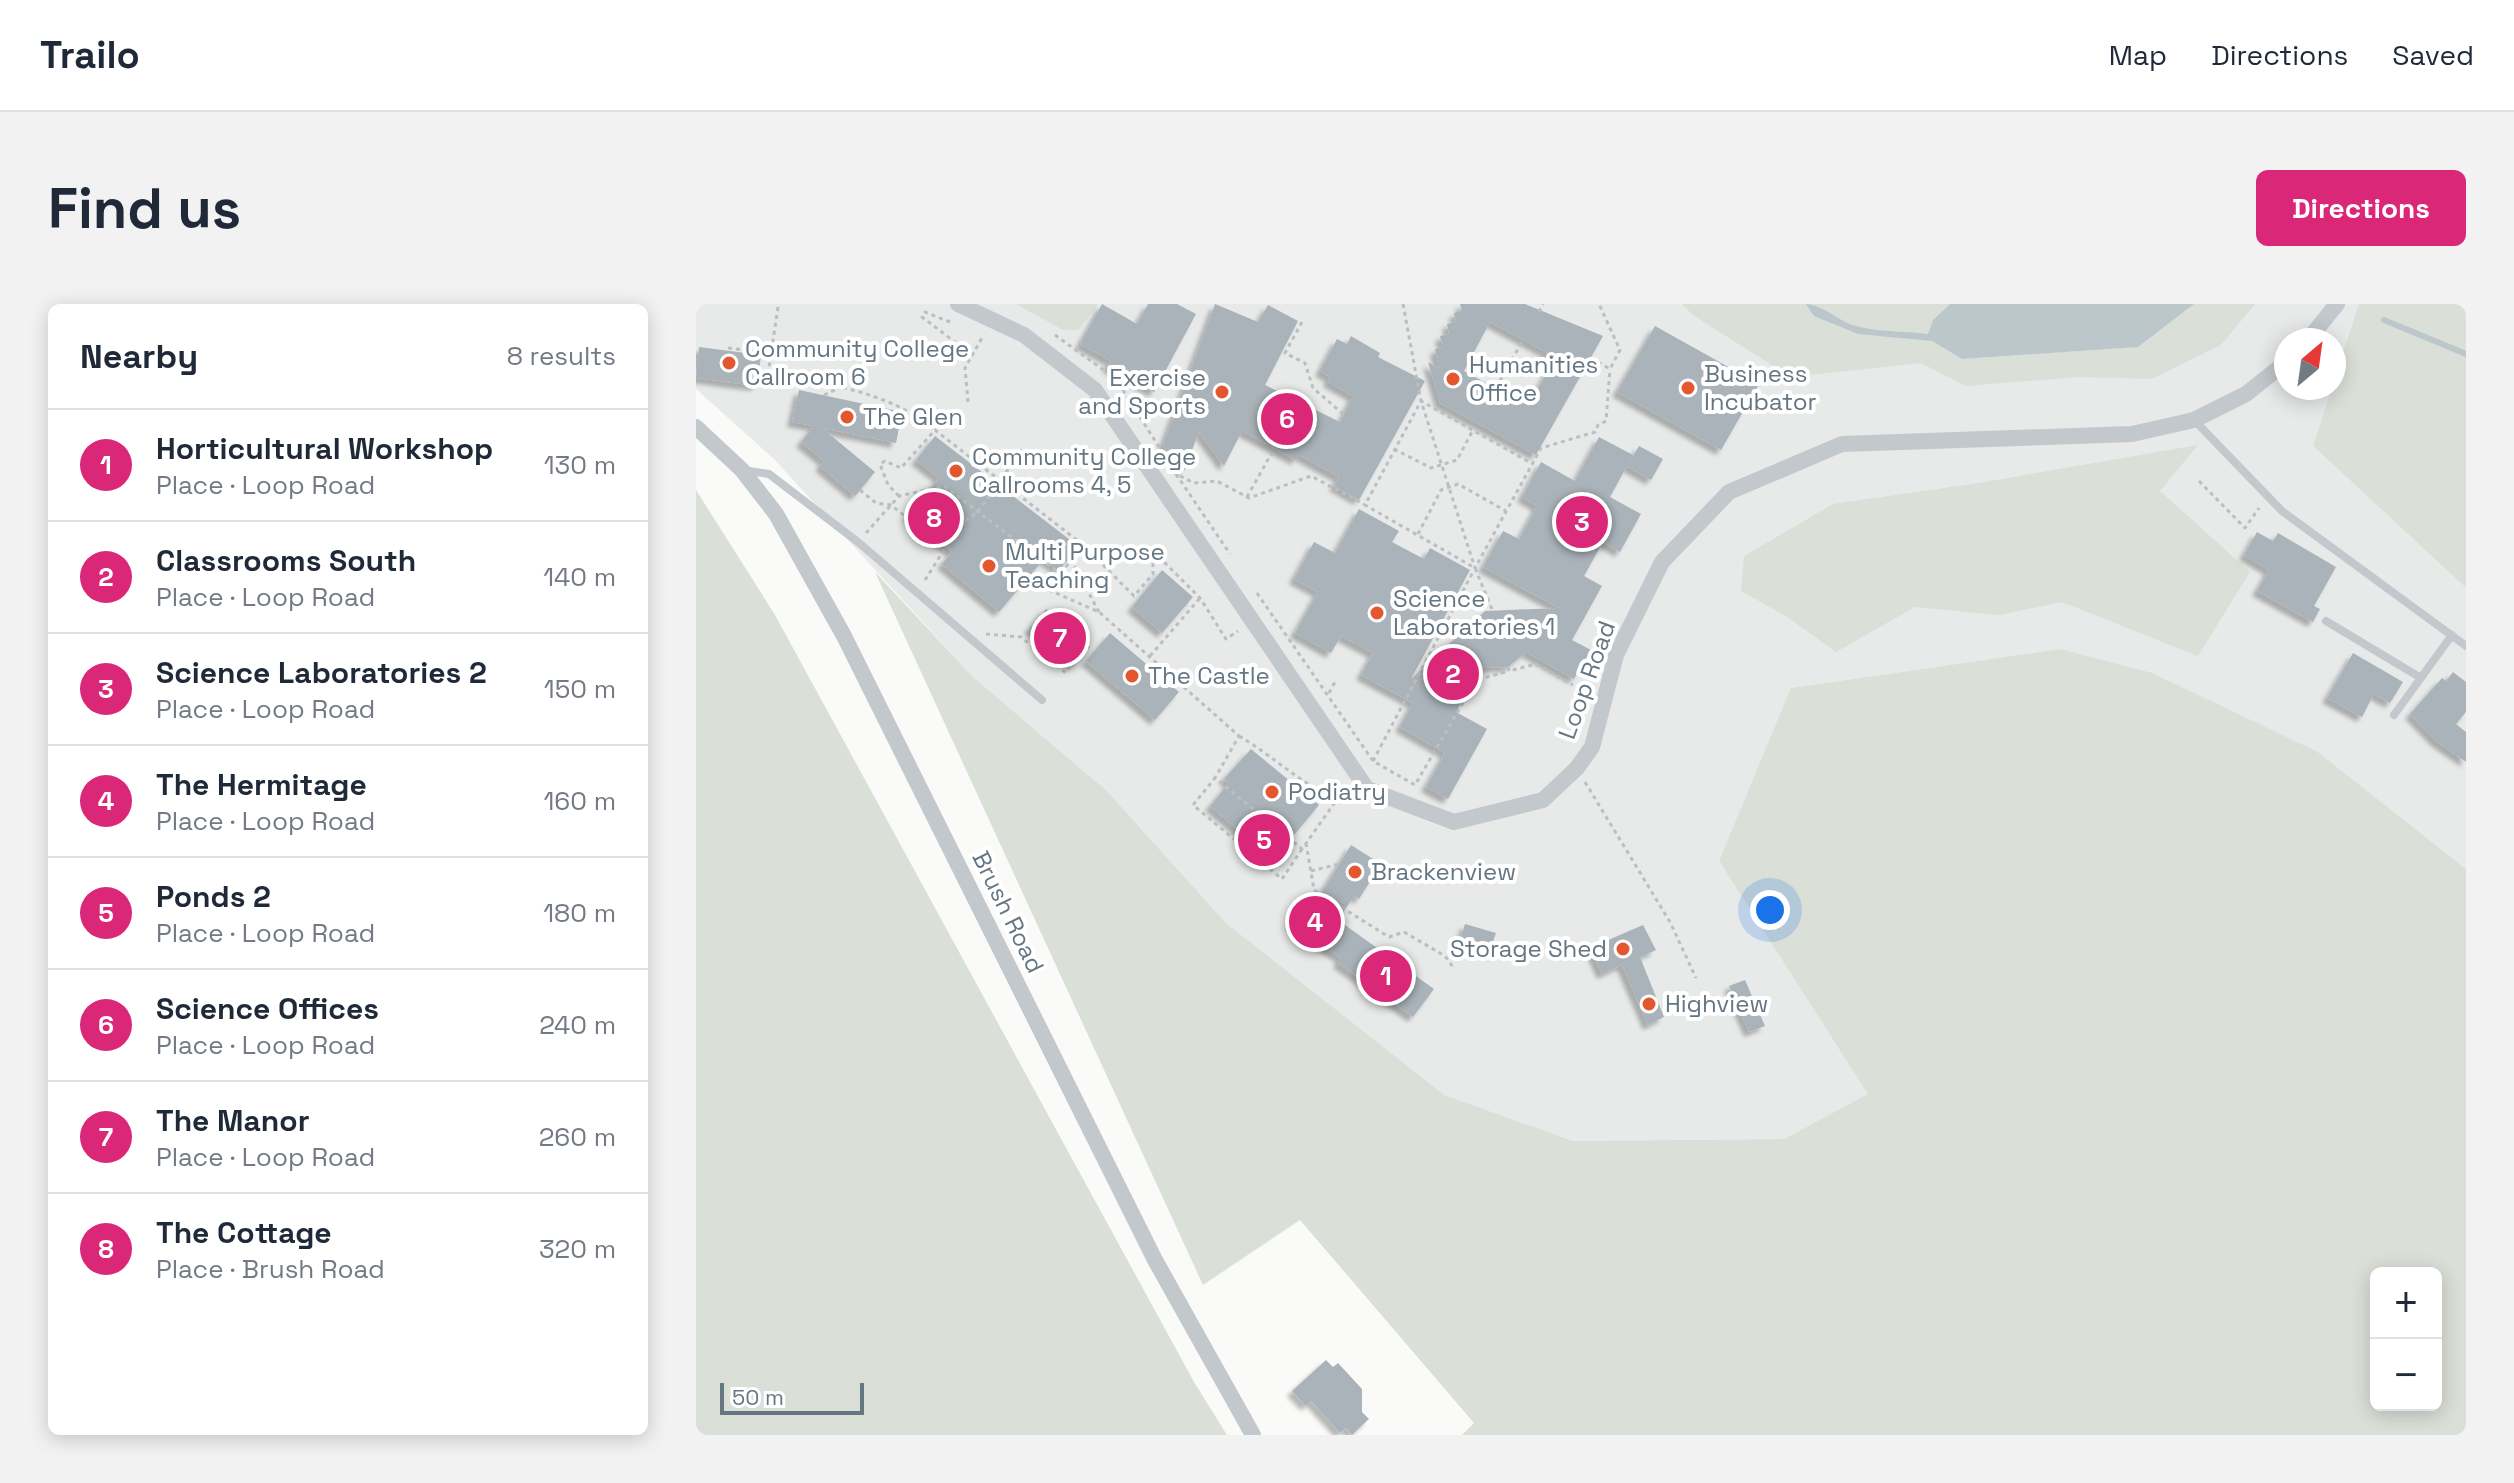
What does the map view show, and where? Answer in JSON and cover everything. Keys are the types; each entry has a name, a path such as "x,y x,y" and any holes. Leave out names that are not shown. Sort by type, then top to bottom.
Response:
{"street":[{"name":"Loop Road","path":"958,304 1024,335 1095,390 1229,582 1367,789 1454,822 1543,800 1577,768 1592,747 1616,655 1662,562 1729,492 1842,444 2132,434 2194,420 2246,394 2274,372"},
{"path":"2318,328 2337,304"},
{"name":"Brush Road","path":"696,427 742,470 776,514 844,636 1155,1260 1253,1435"}],"lane":[{"path":"2194,420 2282,511 2466,646"},
{"path":"742,470 769,474 858,542 1042,700"},
{"path":"2326,621 2421,678"},
{"path":"2394,715 2452,635"}],"path":[{"path":"1403,304 1421,401 1475,568 1492,609"},
{"path":"1539,312 1543,304"},
{"path":"1373,761 1541,448 1595,432 1606,421 1610,369 1620,350 1599,304"},
{"path":"778,307 768,374 839,388 895,405 935,430 1082,544 1134,596 1153,574 1153,561 1158,556 1200,598 1226,639 1238,631"},
{"path":"954,323 925,312 922,317 972,355"},
{"path":"968,402 965,368 992,319"},
{"path":"1302,322 1285,353 1305,363 1313,388 1343,414"},
{"path":"1051,333 1116,379 1238,565"},
{"path":"1496,388 1523,340"},
{"path":"728,348 771,353"},
{"path":"1591,358 1610,369"},
{"path":"824,395 839,388"},
{"path":"1421,401 1532,464"},
{"path":"1365,505 1421,401"},
{"path":"899,496 888,485 880,464 885,461 901,468 935,430"},
{"path":"1394,449 1431,468 1457,460 1473,430"},
{"path":"917,592 961,523 978,512 1001,482 1002,473 1024,447"},
{"path":"1247,497 1274,449"},
{"path":"1176,474 1194,483 1217,481 1247,497 1311,476 1475,568"},
{"path":"2199,481 2245,528 2268,496"},
{"path":"1418,534 1441,490 1450,486 1458,484 1506,511"},
{"path":"858,542 899,496 944,486 1061,574"},
{"path":"860,490 876,503 891,505 929,535"},
{"path":"1082,544 1049,590 1099,612 1239,736 1271,755 1316,790 1337,799"},
{"path":"1138,547 1153,561"},
{"path":"1071,560 1099,612"},
{"path":"1255,590 1373,761 1415,785 1476,680 1536,664 1573,685"},
{"path":"1149,657 1200,598"},
{"path":"962,631 1021,637 1067,674"},
{"path":"1329,693 1336,680"},
{"path":"1239,736 1215,778 1193,805 1282,879 1345,788"},
{"path":"1577,768 1670,922 1696,978"},
{"path":"1215,778 1302,849"},
{"path":"1306,843 1314,890 1389,937 1404,932 1445,956 1453,967"},
{"path":"1311,871 1339,864"}],"shaded area":[{"path":"696,304 2360,304 2346,346 2346,328 2274,328 2274,400 2328,400 2313,446 2466,588 2466,869 2318,752 2060,649 1792,688 1719,861 1869,1094 1784,1139 1573,1141 1443,1095 1226,923 1106,790 974,678 774,459 696,389"},
{"path":"1016,304 1098,304 1079,330 1063,330"},
{"path":"1682,304 1950,304 1933,320 1927,338 1962,359 2138,347 2194,304 2255,304 2221,345 2152,379 2078,377 1966,386 1921,363 1790,377 1693,315"},
{"path":"1806,304 1817,306 1852,325 1928,334 1933,320 1950,304 2194,304 2138,347 1962,359 1932,341 1858,334 1814,316"},
{"path":"2359,304 2466,304 2466,588 2313,446 2328,400 2346,400 2346,344"},
{"path":"2198,445 2160,491 2250,572 2198,656 2062,602 1999,615 1915,607 1836,652 1786,616 1741,591 1744,556 1833,504 1979,483"},
{"path":"696,490 775,615 1194,1382 1227,1435 696,1435"},
{"path":"875,572 974,678 1106,790 1226,923 1444,1095 1573,1141 1784,1139 1868,1094 1719,861 1791,688 2060,649 2152,673 2318,752 2466,869 2466,1435 1462,1435 1474,1423 1300,1220 1203,1285"}],"building":[{"path":"1102,304 1137,324 1148,304 1177,304 1196,314 1154,392 1107,367 1111,361 1080,344"},
{"path":"1215,304 1258,322 1268,305 1298,321 1265,385 1340,422 1353,396 1328,382 1330,377 1320,371 1337,339 1347,344 1351,336 1380,353 1378,357 1425,381 1359,500 1334,486 1339,477 1299,455 1296,460 1242,431 1224,466 1199,432 1184,471 1163,445"},
{"name":"Humanities Office","path":"1460,304 1525,304 1603,336 1536,455 1440,403 1428,362 1439,368 1435,349 1443,347 1440,336 1449,334 1447,324 1456,322 1454,313 1462,311","holes":["1490,322 1555,357 1529,406 1464,371"]},
{"name":"Business Incubator","path":"1655,326 1759,384 1721,450 1617,392"},
{"name":"Community College Callroom 6","path":"699,347 761,355 757,386 696,378"},
{"name":"The Glen","path":"799,390 902,412 896,443 822,428 875,472 855,496 820,466 824,461 801,442 814,426 792,422"},
{"path":"935,436 1078,546 1059,571 1044,559 999,612 942,564 952,552 908,517 939,478 916,460"},
{"path":"1599,437 1633,455 1610,497 1641,514 1620,552 1603,542 1584,576 1602,586 1572,640 1591,650 1574,679 1526,652 1508,667 1480,668 1456,712 1487,729 1448,799 1426,787 1445,753 1400,727 1413,703 1361,675 1373,653 1341,636 1331,653 1295,633 1318,592 1294,579 1314,542 1335,553 1359,509 1399,531 1392,542 1424,559 1430,548 1470,570 1411,679 1485,611 1559,608 1483,567 1503,531 1519,539 1537,506 1522,497 1541,462 1575,481"},
{"path":"1639,446 1663,459 1651,480 1627,466"},
{"path":"2257,532 2273,541 2278,533 2336,567 2314,606 2320,609 2313,622 2257,591 2269,570 2244,555"},
{"path":"1162,570 1193,597 1162,633 1132,607"},
{"path":"1046,609 1090,647 1073,666 1029,629"},
{"name":"The Castle","path":"1110,633 1179,692 1155,720 1086,661"},
{"path":"2353,653 2403,682 2390,703 2374,694 2362,717 2327,698"},
{"path":"2453,672 2466,682 2466,712 2456,724 2466,732 2466,762 2436,741 2410,714 2442,678 2446,681"},
{"path":"1251,749 1319,805 1273,860 1210,806 1229,783 1224,779"},
{"path":"1351,845 1381,864 1359,899 1354,896 1338,920 1434,989 1413,1017 1338,963 1341,958 1291,925 1308,899 1315,903"},
{"path":"1465,924 1496,933 1490,950 1460,941"},
{"path":"1643,925 1656,950 1640,957 1664,1017 1648,1025 1622,965 1602,974 1590,948"},
{"path":"1745,980 1765,1026 1749,1032 1729,986"},
{"path":"1326,1360 1333,1367 1338,1363 1362,1389 1362,1412 1369,1419 1352,1435 1346,1428 1340,1433 1311,1401 1306,1406 1292,1391"}],"waterway":[{"path":"2384,320 2466,354"}],"place":[{"name":"Community College Callroom 6","path":"729,363"},
{"name":"Humanities Office","path":"1453,379"},
{"name":"Business Incubator","path":"1688,388"},
{"name":"Exercise and Sports","path":"1222,392"},
{"name":"The Glen","path":"847,417"},
{"name":"Science Offices","path":"1287,419"},
{"name":"Community College Callrooms 4, 5","path":"956,471"},
{"name":"The Cottage","path":"934,518"},
{"name":"Science Laboratories 2","path":"1582,522"},
{"name":"Multi Purpose Teaching","path":"989,566"},
{"name":"Science Laboratories 1","path":"1377,613"},
{"name":"The Manor","path":"1060,638"},
{"name":"Classrooms South","path":"1453,674"},
{"name":"The Castle","path":"1132,676"},
{"name":"Podiatry","path":"1272,792"},
{"name":"Ponds 2","path":"1264,840"},
{"name":"Brackenview","path":"1355,872"},
{"name":"The Hermitage","path":"1315,922"},
{"name":"Storage Shed","path":"1623,949"},
{"name":"Horticultural Workshop","path":"1386,976"},
{"name":"Highview","path":"1649,1004"}]}
